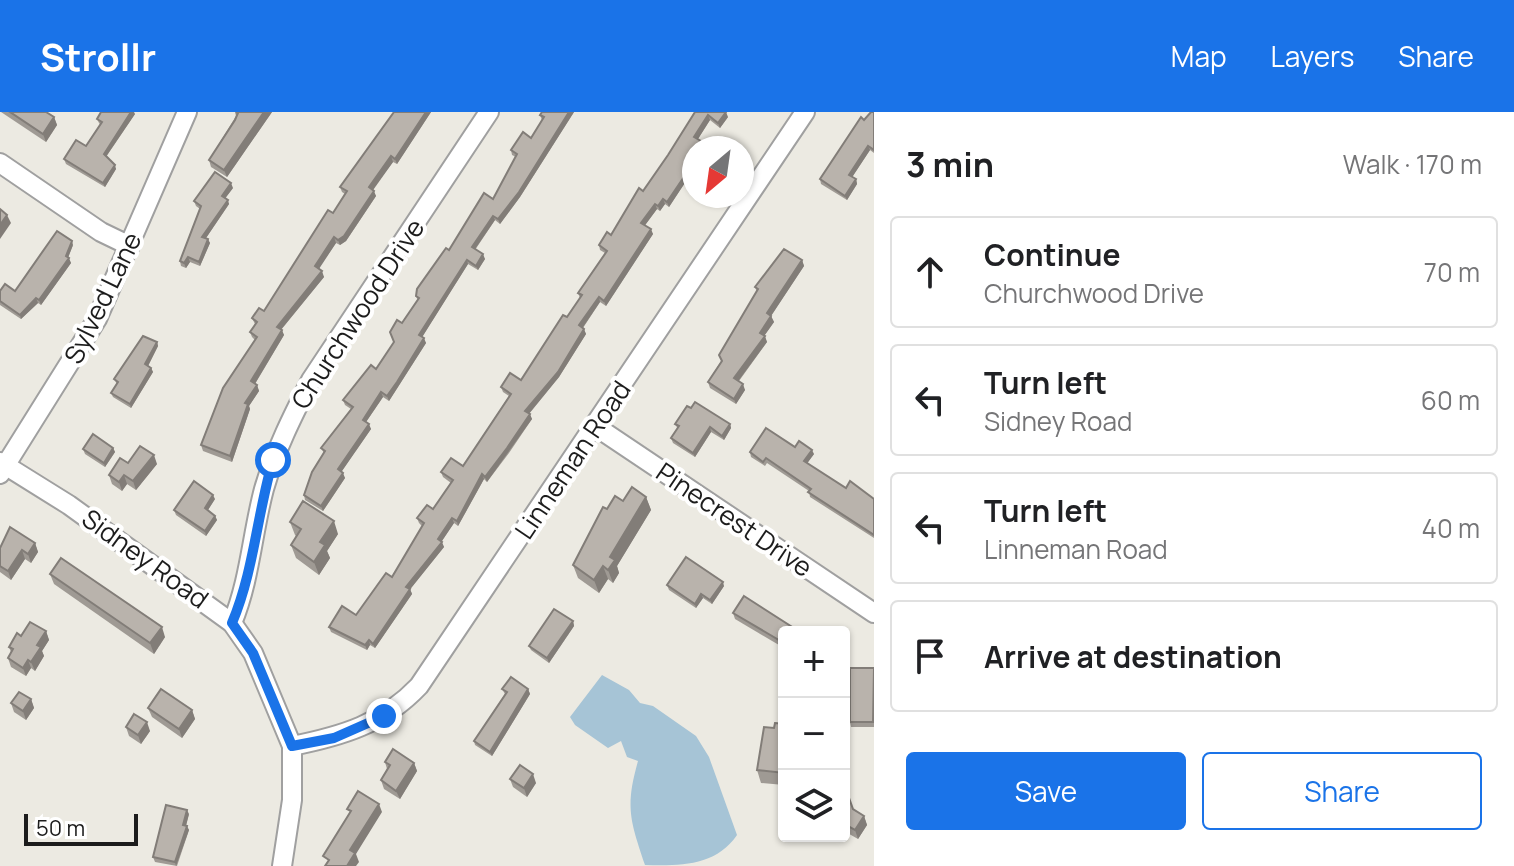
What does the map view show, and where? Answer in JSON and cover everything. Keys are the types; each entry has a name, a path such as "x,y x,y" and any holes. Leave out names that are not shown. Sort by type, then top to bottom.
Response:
{"street":[{"name":"Sylved Lane","path":"2,467 78,355 130,246 187,112"},
{"name":"Churchwood Drive","path":"232,623 246,591 264,491 292,417 311,380 489,112"},
{"name":"Linneman Road","path":"292,746 363,728 384,716 419,686 805,112"},
{"path":"0,163 101,232 130,246"},
{"name":"Pinecrest Drive","path":"595,426 874,613"},
{"name":"Sidney Road","path":"2,467 80,513 232,623 253,653 292,746 292,800 282,866"}],"water":[{"path":"602,675 629,690 640,703 653,706 696,736 709,757 737,835 719,853 684,864 645,865 631,813 638,761 627,757 621,741 608,748 575,725 570,717"}],"building":[{"path":"10,112 46,112 54,117 43,134"},
{"path":"101,112 131,112 104,154 115,165 103,183 64,159 76,140 86,146 102,122 97,119"},
{"path":"236,112 264,112 224,170 209,160 235,120"},
{"path":"394,112 426,112 395,159 391,156 369,187 374,191 344,236 338,240 334,237 315,266 322,271 277,327 282,330 251,381 257,385 245,403 248,404 230,456 201,445 223,388 257,337 250,332 257,322 252,318 259,308 264,311 328,210 333,213 347,191 340,187"},
{"path":"542,112 569,112 519,192 498,219 493,216 472,247 483,254 476,266 467,260 419,335 424,338 397,382 387,396 381,392 363,420 369,424 338,469 343,473 321,506 304,495 312,472 325,451 321,448 353,407 343,400 371,365 376,369 394,342 390,332 397,320 402,323 419,298 416,296 417,289 446,248 449,250 484,193 493,199 517,154 511,150 523,132 531,138 544,117 540,115"},
{"path":"695,112 726,112 718,123 708,115 695,136 682,136 682,180 667,202 663,199 658,206 655,204 641,223 651,229 604,301 599,297 579,325 584,329 558,372 525,411 530,414 507,448 485,477 482,474 457,521 452,518 438,539 442,542 406,587 410,589 373,644 369,640 365,645 329,627 342,606 356,615 386,573 392,577 424,523 417,518 427,505 433,509 453,480 441,472 451,458 463,466 511,394 501,387 510,373 521,380 563,315 567,317 582,295 578,293 607,251 599,245 607,232 611,235 639,188 643,191"},
{"path":"874,112 874,150 868,146 849,175 856,179 845,196 820,179 861,117 864,120"},
{"path":"215,172 231,183 222,196 228,200 202,237 208,239 199,262 188,257 184,263 180,261 201,206 194,201"},
{"path":"0,209 7,215 0,225"},
{"path":"57,231 72,241 66,256 69,258 39,300 36,298 20,315 0,301 0,291 5,284 15,291"},
{"path":"784,249 802,260 767,313 771,316 760,333 765,336 734,378 743,384 734,399 708,382 722,361 719,355 758,289 755,287"},
{"path":"143,336 157,342 145,364 151,368 130,404 111,393 118,382 114,379"},
{"path":"695,402 730,424 722,436 710,427 693,453 671,438 679,426 675,424 687,406 691,408"},
{"path":"766,428 795,447 799,441 812,450 804,461 846,488 850,481 874,499 874,535 808,492 811,489 766,458 763,462 750,452"},
{"path":"93,434 113,448 104,463 83,449"},
{"path":"140,446 154,455 133,481 124,475 119,482 109,475 120,458 128,463"},
{"path":"194,481 213,495 205,508 215,516 205,531 174,510"},
{"path":"632,487 646,497 610,557 615,560 608,570 603,566 594,580 573,565 603,507 607,509 615,496 623,501"},
{"path":"303,501 334,521 320,542 325,545 314,562 291,545 301,529 290,522"},
{"path":"10,527 35,543 28,554 22,550 8,571 0,566 0,548"},
{"path":"686,557 723,582 710,600 701,594 695,604 667,585"},
{"path":"61,558 162,627 150,643 50,574"},
{"path":"744,596 791,626 778,626 778,639 733,613"},
{"path":"554,609 573,621 547,658 529,646"},
{"path":"30,622 46,631 37,645 41,647 23,668 8,658 13,649 9,647 17,633 21,636"},
{"path":"850,668 874,668 873,722 850,722"},
{"path":"511,677 528,689 490,752 474,741 507,692 502,689"},
{"path":"161,689 192,710 179,729 148,708"},
{"path":"19,692 31,699 23,711 11,703"},
{"path":"134,714 147,722 138,735 126,727"},
{"path":"775,723 778,723 778,772 757,770 764,727 774,728"},
{"path":"393,749 414,763 396,791 381,780 390,765 385,762"},
{"path":"520,765 533,774 524,788 510,779"},
{"path":"358,791 379,804 350,850 355,853 347,866 325,866 329,860 323,856 351,811 347,809"},
{"path":"850,801 853,809 864,816 855,830 850,827"},
{"path":"166,805 187,810 183,825 187,826 175,862 153,857"}],"route":[{"path":"273,460 252,548 246,591 232,623 253,653 292,746 334,738 363,728 384,716"}]}
